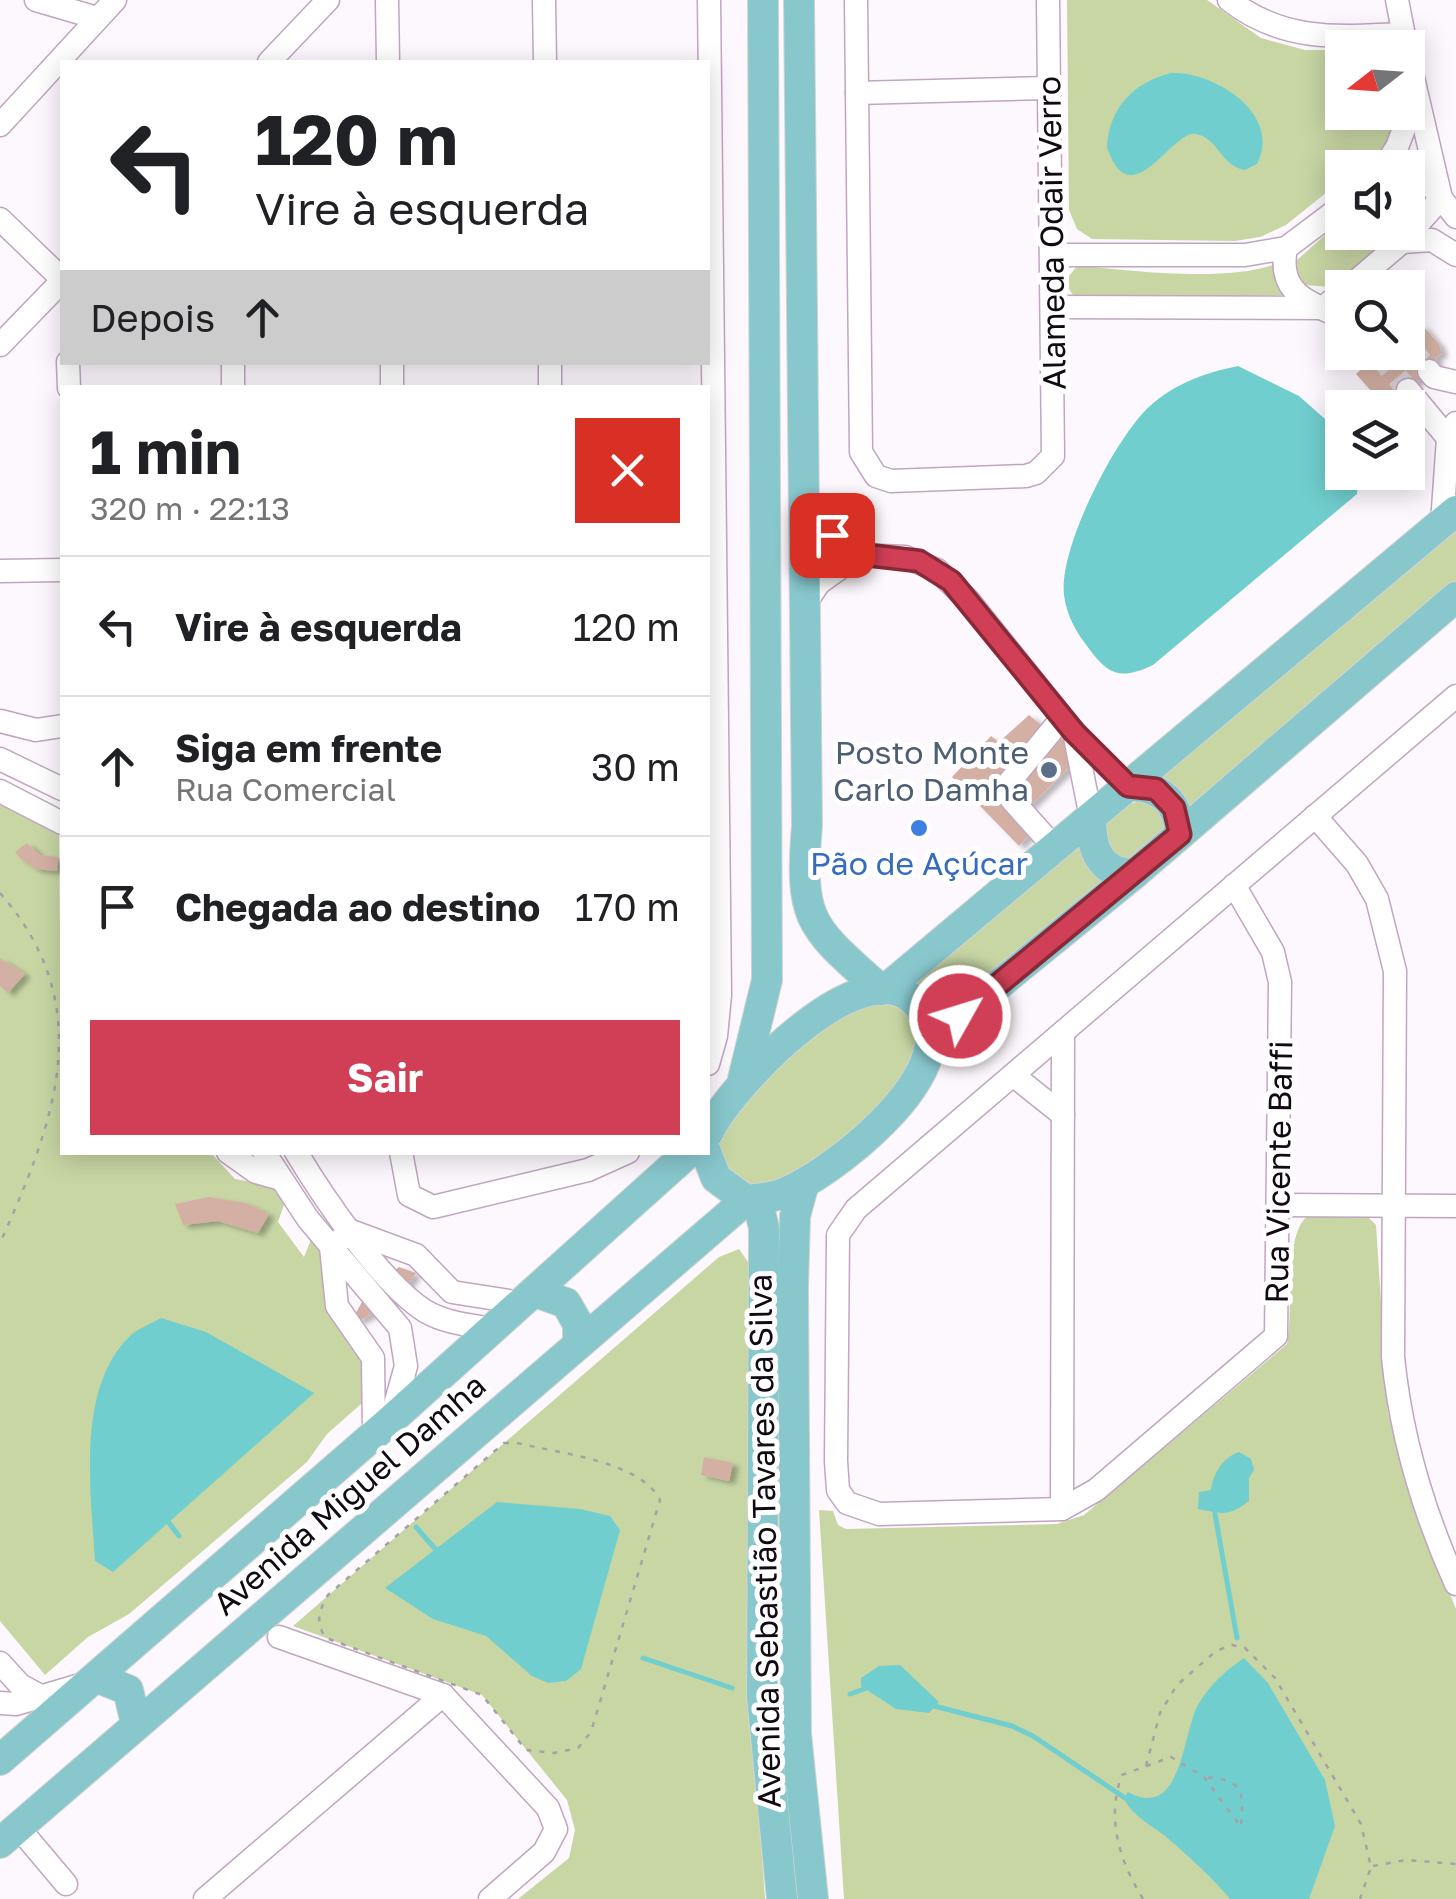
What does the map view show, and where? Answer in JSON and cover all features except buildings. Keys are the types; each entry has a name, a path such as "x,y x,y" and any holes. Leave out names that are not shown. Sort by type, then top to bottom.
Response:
{"main road":[{"path":"743,1079 767,980 762,0"},
{"path":"707,1155 716,1178 752,1200 804,1183 844,1156 890,1114 926,1061 932,1039 923,1012 912,1000 884,989 819,930 802,886 807,824 799,0"},
{"path":"710,1129 743,1079 806,1023 884,989 1449,517"},
{"path":"932,1039 1134,874 1456,596"},
{"path":"1128,786 1149,786 1163,794 1174,808 1180,834"},
{"path":"1091,818 1092,843 1100,860 1119,872 1134,874"},
{"path":"857,968 922,958"},
{"name":"Avenida Miguel Damha","path":"0,1760 382,1428 686,1155"},
{"name":"Avenida Sebastião Tavares da Silva","path":"804,1183 795,1216 793,1308 796,1734 812,1899"},
{"name":"Avenida Sebastião Tavares da Silva","path":"752,1200 764,1228 762,1696 782,1899"},
{"name":"Avenida Miguel Damha","path":"9,1835 578,1342 752,1200"},
{"path":"528,1298 566,1304 578,1324 578,1342"},
{"path":"98,1678 128,1690 136,1723"},
{"path":"774,1843 806,1840"}],"street":[{"path":"36,0 98,18"},
{"path":"0,125 115,0"},
{"path":"270,60 328,0"},
{"path":"387,0 388,60"},
{"path":"544,0 545,60"},
{"path":"709,0 709,60"},
{"path":"856,0 858,93 1048,88"},
{"name":"Alameda Odair Verro","path":"858,93 861,452 866,464 876,476 891,480 1026,476 1047,465 1054,442 1048,0"},
{"path":"1229,0 1268,26 1292,34 1325,37"},
{"path":"1398,0 1403,30"},
{"path":"1424,130 1441,198"},
{"path":"1425,178 1456,217"},
{"path":"1425,216 1441,198"},
{"path":"0,219 60,278"},
{"path":"1053,255 1245,254 1286,248 1325,219"},
{"path":"1425,240 1432,240 1456,254"},
{"path":"1286,248 1286,280 1307,304 1325,310"},
{"path":"1372,270 1393,250"},
{"path":"0,345 60,282"},
{"path":"1054,307 1325,313"},
{"path":"710,365 712,922 720,1016 710,1056"},
{"path":"1440,377 1410,393 1451,449 1449,517"},
{"path":"803,505 817,523 858,554 919,561 951,581 1068,725 1128,786"},
{"path":"805,604 819,583 858,554"},
{"path":"0,571 60,570"},
{"path":"1063,1032 1062,1509 879,1514 847,1503 838,1490 836,1461 838,1235 846,1220 1013,1074 1456,696"},
{"path":"0,721 36,730 60,726"},
{"path":"1068,725 1091,818"},
{"path":"1055,848 1012,800 1007,786 1068,725"},
{"path":"0,758 60,788"},
{"path":"0,791 60,822"},
{"path":"1315,816 1357,864 1376,900 1395,971 1393,1357 1399,1413 1421,1496 1456,1584"},
{"name":"Rua Vicente Baffi","path":"1062,1509 1096,1490 1276,1336 1280,982 1273,952 1234,886"},
{"path":"1013,1074 1062,1115"},
{"path":"232,1155 256,1172 280,1179"},
{"path":"266,1155 331,1247 400,1328 406,1366 382,1428"},
{"path":"298,1155 351,1231 422,1309 455,1323 493,1328"},
{"path":"402,1155 405,1187 416,1202 433,1207 563,1164 612,1155"},
{"path":"1280,1205 1456,1206"},
{"path":"331,1247 351,1231"},
{"path":"351,1231 416,1255 452,1292 528,1298"},
{"path":"331,1247 337,1306 373,1358 382,1428"},
{"path":"400,1328 422,1309"},
{"path":"279,1637 443,1696 548,1808 556,1829 544,1852 490,1899"},
{"path":"0,1663 20,1686 42,1697"},
{"path":"0,1703 16,1704 98,1678"},
{"path":"204,1899 443,1696"},
{"path":"9,1835 66,1884"}],"path":[{"path":"0,893 28,930 41,960 60,1051"},
{"path":"0,1243 44,1138 60,1061"},
{"path":"517,1442 633,1472 660,1500 591,1732 578,1748 554,1753 526,1750 482,1695 326,1638 321,1631 321,1607 328,1596 504,1443 517,1442"},
{"path":"1146,1766 1160,1713 1177,1685 1216,1651 1232,1645 1245,1648 1275,1678 1361,1824 1371,1867 1360,1899"},
{"path":"1143,1899 1116,1835 1115,1794 1122,1775 1171,1757 1203,1776 1230,1780 1243,1795 1241,1827 1203,1776"},
{"path":"1371,1867 1406,1860 1456,1864"}],"green space":[{"path":"1067,0 1207,0 1261,38 1305,50 1325,50 1325,130 1392,130 1379,150 1325,150 1325,194 1286,225 1260,237 1235,241 1092,239 1077,229 1069,210"},
{"path":"1325,235 1325,250 1377,250 1353,270 1325,270 1325,286 1305,285 1297,275 1297,260"},
{"path":"1278,263 1289,295 1075,298 1069,289 1069,276 1078,265 1208,274 1234,273"},
{"path":"1456,520 1456,585 1183,819 1154,782"},
{"path":"0,799 59,829 60,1155 213,1155 235,1179 274,1186 285,1202 278,1222 304,1257 312,1237 322,1251 361,1350 369,1397 327,1434 307,1462 129,1614 88,1637 45,1675 0,1621"},
{"path":"1145,799 1159,806 1166,830 1137,859 1111,860 1102,829 1125,806"},
{"path":"1083,838 1113,874 944,1019 915,981"},
{"path":"895,1002 920,1028 907,1076 857,1131 779,1181 746,1188 721,1170 716,1136 780,1054 864,1004"},
{"path":"1309,1215 1367,1216 1376,1225 1388,1412 1408,1490 1456,1609 1456,1899 844,1899 819,1510 833,1511 838,1525 846,1529 1057,1524 1084,1515 1287,1344 1292,1255 1301,1224"},
{"path":"739,1249 750,1265 750,1690 765,1899 518,1899 569,1858 575,1830 567,1800 482,1695 293,1626 719,1257"}],"water":[{"path":"1171,73 1206,79 1240,99 1260,128 1262,145 1257,164 1245,170 1237,167 1210,141 1196,134 1186,136 1139,173 1128,175 1117,167 1107,147 1118,109 1135,90"},
{"path":"1238,366 1299,396 1325,419 1325,490 1357,490 1357,494 1153,665 1118,673 1104,666 1080,637 1065,603 1065,575 1078,526 1116,450 1143,413 1163,395 1212,372"},
{"path":"161,1318 206,1332 314,1393 113,1572 95,1561 90,1475 94,1414 111,1360 131,1335"},
{"path":"1239,1452 1251,1459 1254,1470 1249,1478 1249,1501 1230,1512 1198,1509 1199,1492 1211,1490 1220,1467"},
{"path":"497,1502 580,1509 610,1516 620,1530 581,1669 566,1681 548,1683 532,1676 486,1636 433,1619 385,1588"},
{"path":"1244,1658 1268,1683 1325,1780 1335,1826 1309,1899 1230,1899 1181,1850 1136,1815 1124,1798 1128,1792 1146,1798 1160,1795 1170,1784 1199,1703 1219,1678"},
{"path":"900,1665 939,1702 929,1713 896,1709 861,1686 861,1678 879,1666"}],"waterway":[{"path":"1215,1514 1237,1638"},
{"path":"166,1519 179,1536"},
{"path":"416,1527 437,1551"},
{"path":"643,1658 732,1688"},
{"path":"850,1694 867,1688"},
{"path":"930,1705 1012,1726 1033,1736 1128,1800"}],"tunnel":[{"path":"1425,366 1429,371"},
{"path":"1391,370 1408,390"}],"place":[{"name":"Posto Monte Carlo Damha","path":"1049,770"},
{"name":"Pão de Açúcar","path":"919,828"}],"route":[{"path":"832,535 858,554 919,561 951,581 1074,732 1128,786 1156,789 1169,800 1178,816 1180,834 960,1016"}]}
